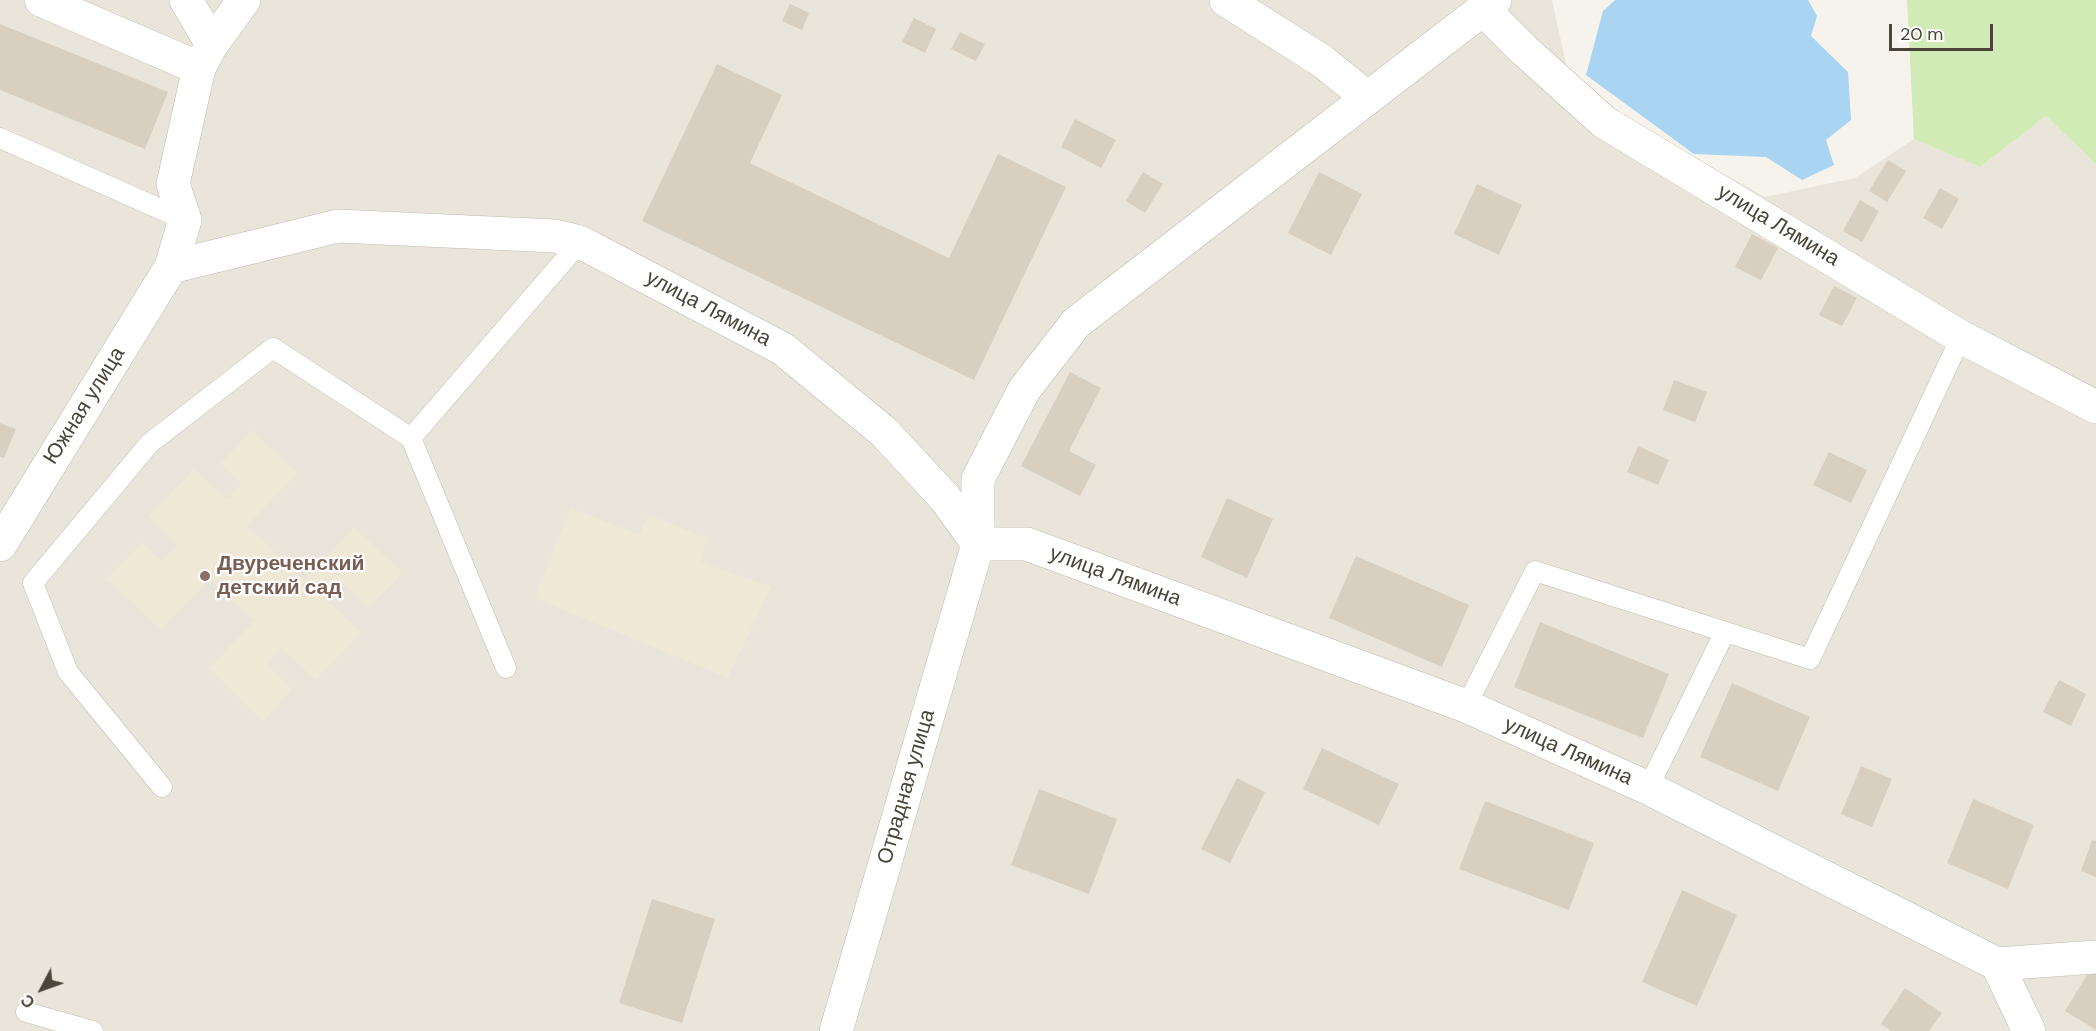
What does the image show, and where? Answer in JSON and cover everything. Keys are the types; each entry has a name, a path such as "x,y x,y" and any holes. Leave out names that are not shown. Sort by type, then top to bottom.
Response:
{"street":[{"path":"41,0 205,56"},
{"path":"186,0 205,56"},
{"path":"185,220 173,184 205,56 244,0"},
{"path":"1226,0 1322,61 1368,98"},
{"name":"Отрадная улица","path":"836,1031 978,544 978,479 1024,390 1076,323 1490,5"},
{"name":"улица Лямина","path":"1490,5 1523,49 1604,122 1961,337 2096,407"},
{"name":"Южная улица","path":"0,545 171,267 185,220"},
{"name":"улица Лямина","path":"171,267 338,226 555,236 580,242 783,349 884,432 945,498 978,544 1027,544 1466,706 1648,788 1996,964"},
{"path":"2029,1031 1996,964 2096,957"}],"lane":[{"path":"0,138 185,220"},
{"path":"411,438 580,242"},
{"path":"1466,706 1535,571 1810,659 1961,337"},
{"path":"162,787 68,672 33,583 150,443 273,348 411,438 506,668"},
{"path":"1648,788 1725,632"},
{"path":"26,1012 93,1031"}],"shaded area":[{"path":"0,0 1552,0 1571,87 1765,197 1855,178 1914,139 1980,167 2046,116 2096,164 2096,1031 0,1031"},
{"name":"Двуреченский детский сад","path":"252,430 297,473 247,526 304,580 354,527 403,573 369,608 342,582 326,599 361,632 316,680 281,648 266,664 292,690 263,721 209,668 254,621 210,579 161,630 107,579 142,542 162,561 178,545 149,516 194,469 227,499 242,483 220,464"},
{"path":"571,508 639,535 649,515 706,538 701,562 771,587 728,678 535,598"}],"green space":[{"path":"1907,0 2096,0 2096,164 2046,116 1980,167 1914,139"}],"water":[{"path":"1615,0 1808,0 1817,16 1811,36 1848,72 1851,120 1826,140 1834,165 1802,180 1766,157 1694,154 1586,75 1603,11"}],"building":[{"path":"790,4 809,13 802,30 782,21"},
{"path":"914,18 936,29 925,53 902,42"},
{"path":"0,24 168,92 145,149 0,90"},
{"path":"960,32 985,44 976,61 951,49"},
{"path":"717,64 782,95 750,163 949,258 998,154 1066,187 974,380 642,221"},
{"path":"1075,119 1116,140 1101,168 1061,147"},
{"path":"1888,160 1906,171 1887,202 1869,191"},
{"path":"1143,172 1163,184 1145,213 1126,201"},
{"path":"1319,172 1362,194 1331,255 1288,233"},
{"path":"1477,184 1522,205 1499,255 1454,234"},
{"path":"1940,188 1959,199 1942,229 1923,218"},
{"path":"1860,200 1879,211 1862,242 1843,231"},
{"path":"1752,234 1778,248 1761,280 1735,267"},
{"path":"1834,286 1857,298 1842,326 1819,315"},
{"path":"1070,372 1101,388 1069,451 1096,465 1080,496 1021,466"},
{"path":"1674,380 1707,392 1695,422 1663,410"},
{"path":"0,423 16,429 4,458 0,457"},
{"path":"1638,446 1669,460 1658,485 1627,472"},
{"path":"1829,452 1867,470 1851,503 1813,485"},
{"path":"1227,498 1273,519 1247,578 1201,557"},
{"path":"1356,556 1469,605 1442,667 1329,618"},
{"path":"1540,622 1669,674 1643,738 1514,687"},
{"path":"2059,680 2086,694 2071,726 2043,712"},
{"path":"1732,683 1810,717 1778,791 1700,757"},
{"path":"1322,748 1399,784 1379,825 1303,789"},
{"path":"1861,766 1892,779 1872,827 1841,814"},
{"path":"1237,778 1265,792 1230,863 1201,849"},
{"path":"1039,789 1117,819 1089,894 1011,865"},
{"path":"1973,799 2034,825 2008,889 1947,863"},
{"path":"1485,801 1594,843 1569,910 1459,869"},
{"path":"2092,840 2096,841 2096,877 2081,871"},
{"path":"1682,890 1737,915 1697,1006 1642,982"},
{"path":"652,899 715,919 682,1023 619,1003"},
{"path":"2090,970 2096,974 2096,1030 2065,1011"},
{"path":"1905,988 1942,1013 1929,1031 1891,1031 1881,1024"}],"place":[{"name":"Двуреченский детский сад","path":"205,576"}]}
